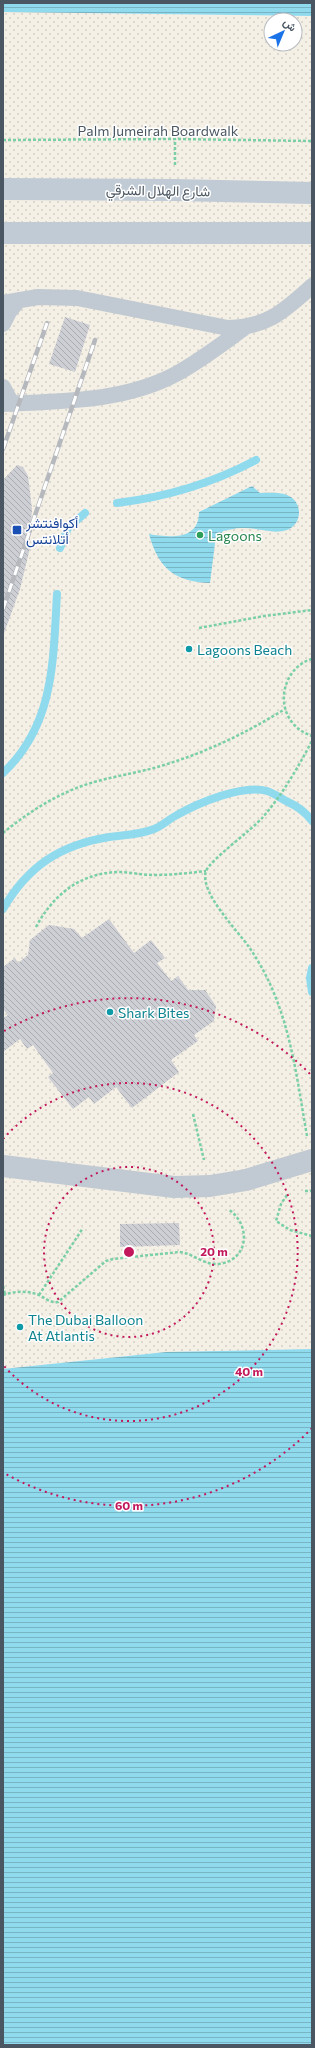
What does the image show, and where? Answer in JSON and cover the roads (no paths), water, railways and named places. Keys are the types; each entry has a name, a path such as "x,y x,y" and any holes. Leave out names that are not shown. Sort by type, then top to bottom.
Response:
{"main road":[{"name":"شارع الهلال الشرقي","path":"3,189 174,190 312,193"},
{"path":"3,233 312,232"}],"street":[{"path":"3,1166 174,1187 210,1186 246,1180 312,1160"}],"lane":[{"path":"3,303 57,296 77,298 228,328 244,328 260,324 274,318 312,286"},
{"path":"3,324 9,312 18,300"},
{"path":"3,387 7,404 84,399 131,392 175,375 193,365 244,328"}],"water":[{"path":"3,3 312,3 312,16 303,16 303,12 263,12 263,15 3,12"},
{"name":"Lagoons","path":"252,486 260,493 281,493 292,498 296,502 299,512 296,523 287,530 276,532 247,528 237,528 223,531 215,543 210,583 187,580 170,571 163,564 157,556 149,534 174,536 189,532 194,528 198,521 199,512"},
{"path":"312,1349 312,2045 3,2045 3,1369 166,1352"}],"waterway":[{"path":"117,503 171,493 205,483 256,460"},
{"path":"60,548 68,528 85,513"},
{"path":"3,773 20,754 33,734 42,712 52,667 57,594"},
{"path":"3,909 23,881 35,869 61,852 91,841 109,837 137,834 154,829 186,810 208,800 234,792 246,790 267,791 297,807 307,814 312,821"},
{"path":"312,968 310,978 312,992"}],"railway":[{"path":"3,449 47,323"},
{"path":"3,609 95,340"}],"place":[{"name":"أكوافنتشر أتلانتس","path":"17,530"},
{"name":"Lagoons","path":"200,535"},
{"name":"Lagoons Beach","path":"189,649"},
{"name":"Shark Bites","path":"110,1012"},
{"name":"The Dubai Balloon At Atlantis","path":"20,1327"}]}
